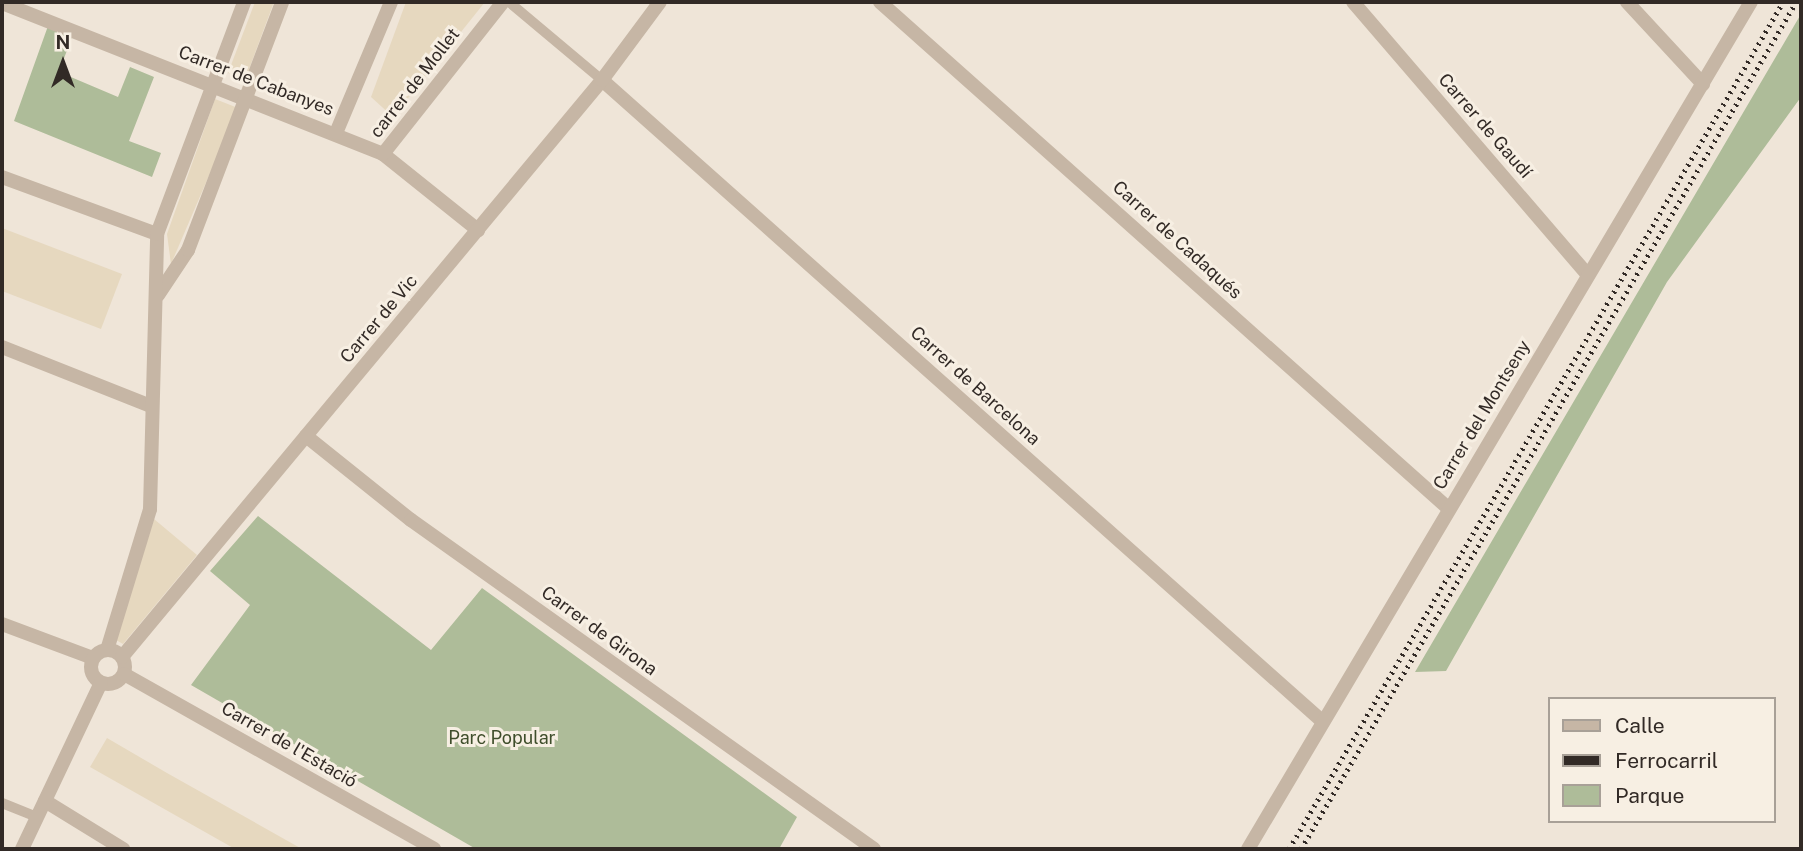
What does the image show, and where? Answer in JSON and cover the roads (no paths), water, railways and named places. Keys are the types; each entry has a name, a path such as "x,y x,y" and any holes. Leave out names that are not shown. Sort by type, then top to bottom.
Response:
{"street":[{"path":"2,624 93,657 107,650 150,509 151,406 158,295 157,234 244,2"},
{"path":"158,295 188,250 282,2"},
{"path":"336,133 391,2"},
{"name":"carrer de Mollet","path":"383,154 503,2"},
{"path":"509,2 602,80"},
{"name":"Carrer de Vic","path":"122,657 602,80 660,2"},
{"name":"Carrer de Cadaqués","path":"880,2 1448,508"},
{"name":"Carrer de Gaudí","path":"1353,2 1588,275"},
{"path":"1627,2 1703,84"},
{"name":"Carrer del Montseny","path":"1248,849 1448,508 1751,2"},
{"name":"Carrer de Cabanyes","path":"2,3 246,97 383,154 478,230"},
{"name":"Carrer de Barcelona","path":"602,80 1322,722"},
{"path":"2,177 157,234"},
{"path":"2,347 151,406"},
{"name":"Carrer de Girona","path":"306,436 422,527 874,849"},
{"path":"93,657 91,673 102,683 115,683 124,674 122,657 107,650"},
{"name":"Carrer de l'Estació","path":"124,674 434,849"},
{"path":"23,849 102,683"},
{"path":"45,801 123,849"},
{"path":"2,803 37,817"}],"railway":[{"path":"1289,849 1783,2"},
{"path":"1301,849 1796,2"}],"park label":[{"name":"Parc Popular","path":"502,738"}]}
